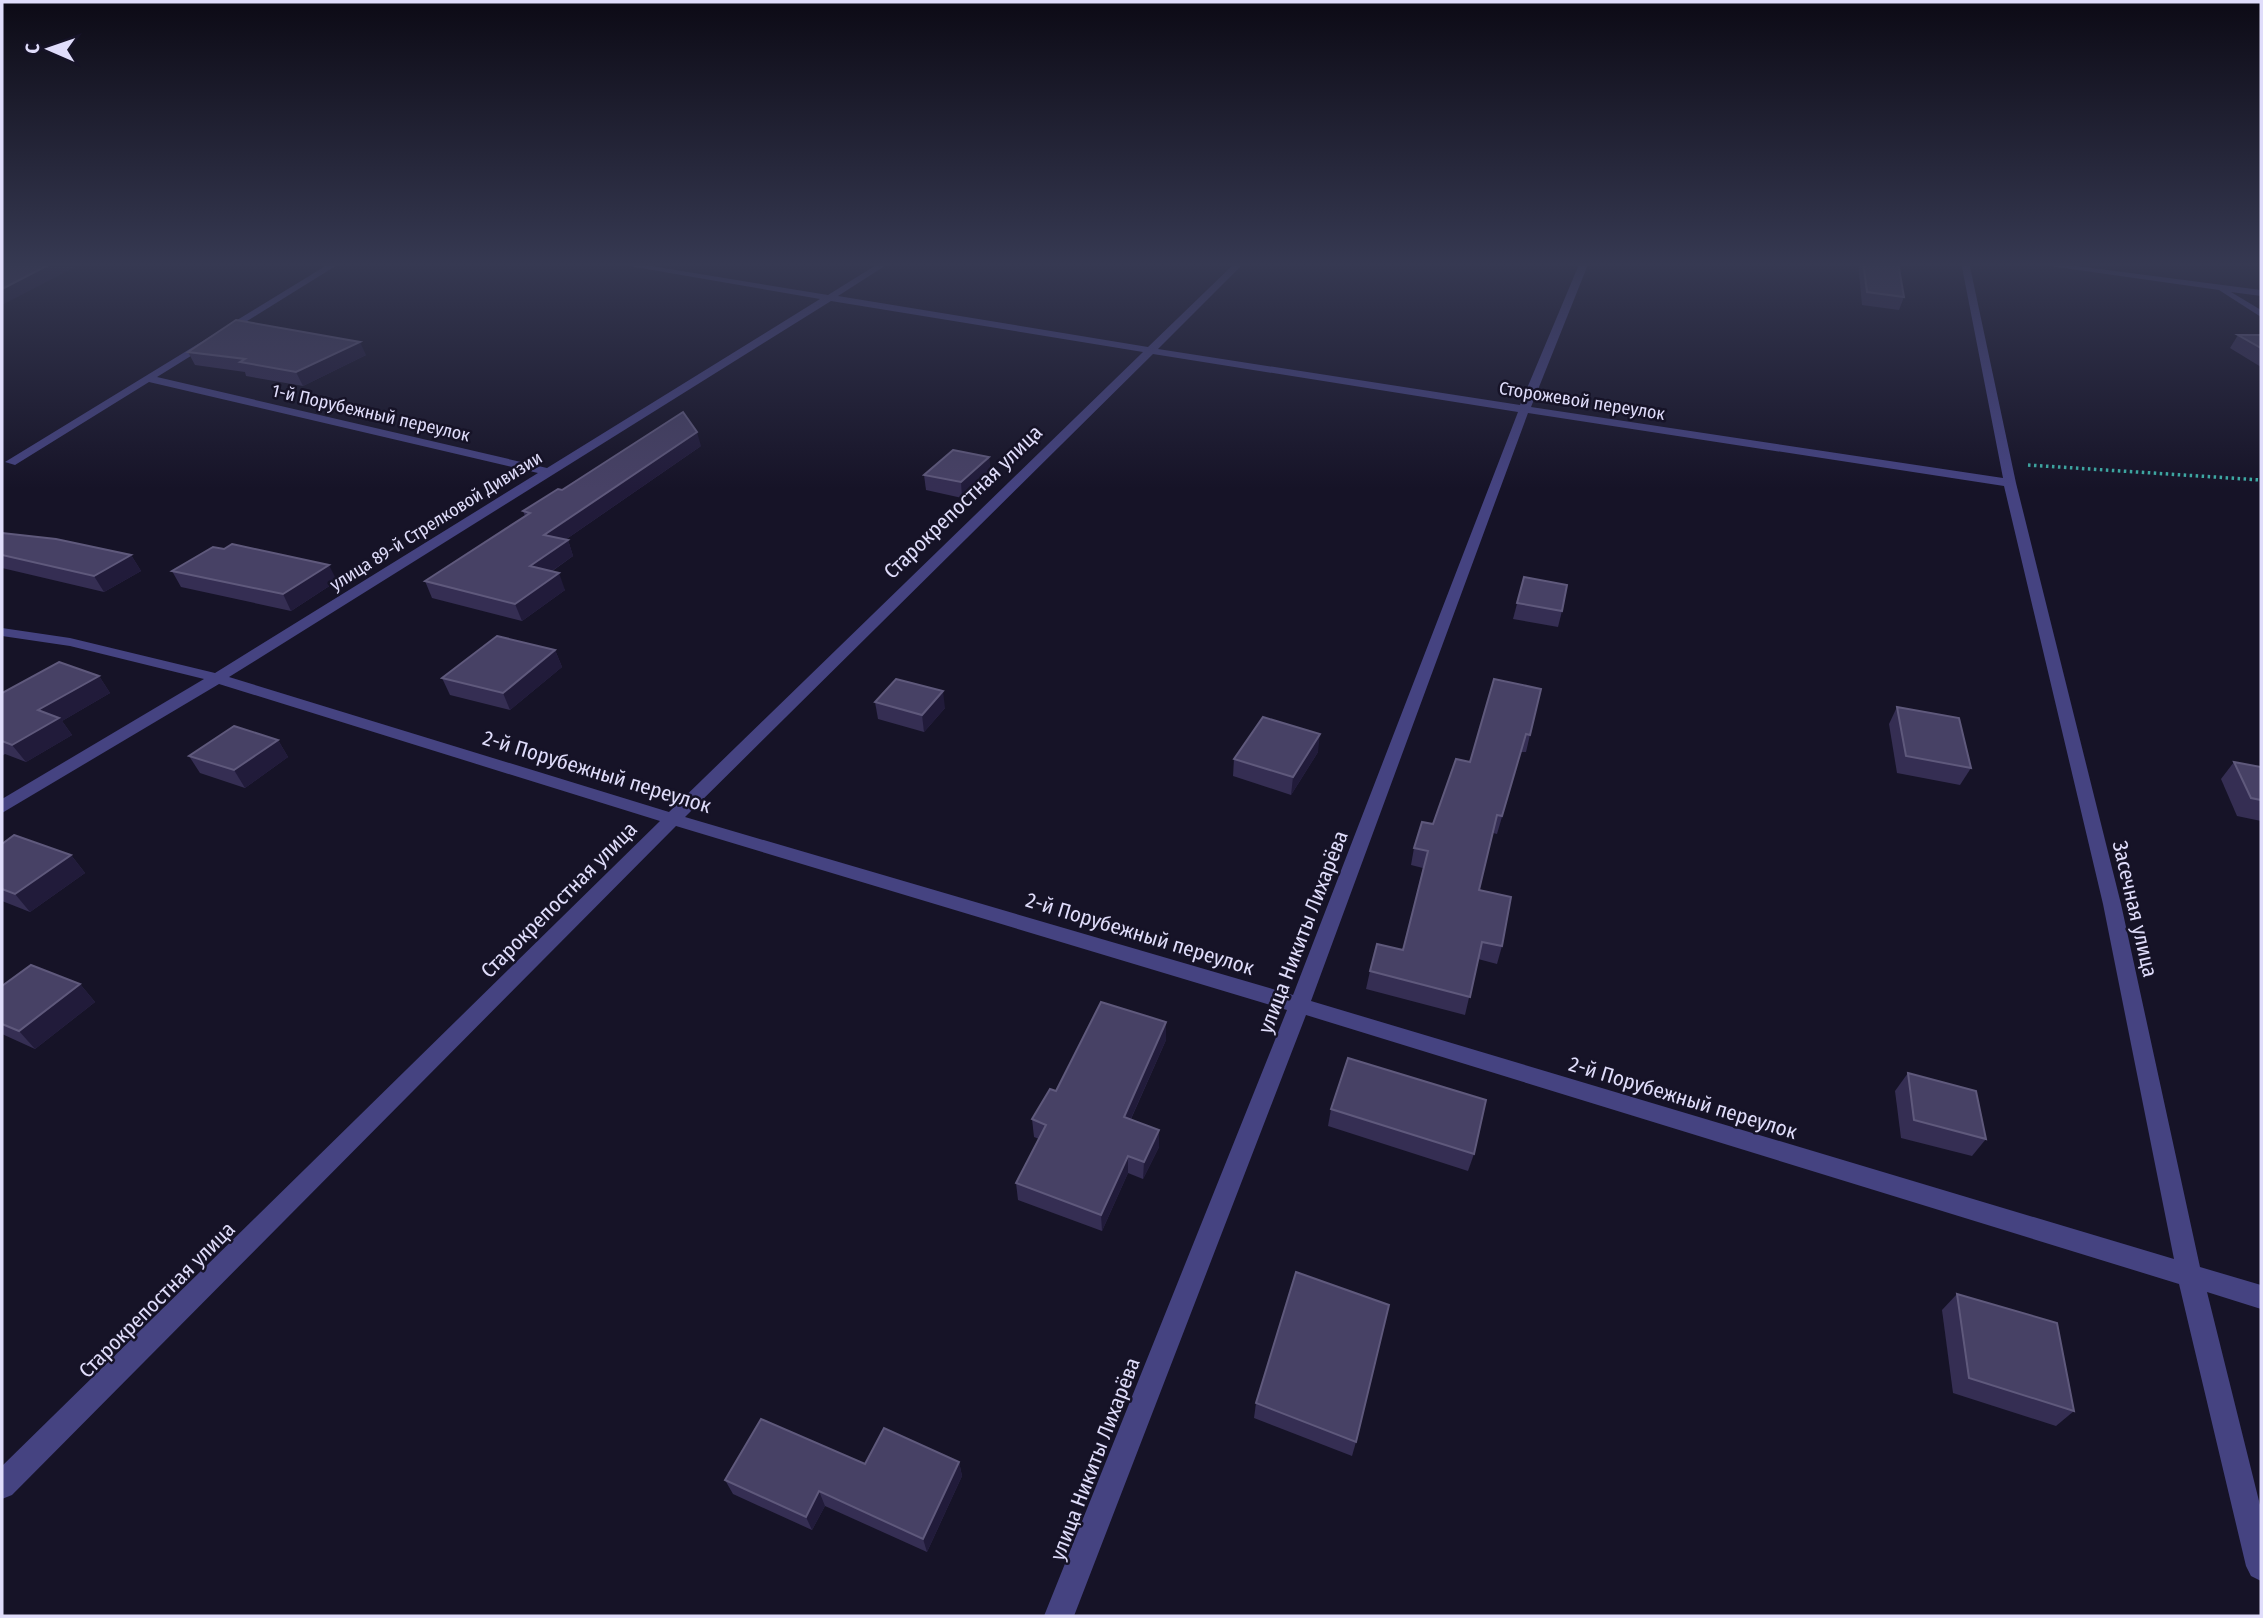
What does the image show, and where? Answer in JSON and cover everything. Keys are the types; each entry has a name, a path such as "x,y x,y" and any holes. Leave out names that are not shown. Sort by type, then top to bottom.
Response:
{"street":[{"path":"11,462 213,338"},
{"name":"улица 89-й Стрелковой Дивизии","path":"2,807 217,678 765,338"},
{"name":"Сторожевой переулок","path":"1067,338 1524,410 2008,473"},
{"name":"Старокрепостная улица","path":"2,1485 673,819 1165,338"},
{"name":"улица Никиты Лихарёва","path":"1059,1616 1299,1005 1554,338"},
{"name":"Засечная улица","path":"1980,338 2008,473 2112,904 2190,1276 2261,1566"},
{"name":"1-й Порубежный переулок","path":"146,378 548,472"},
{"name":"2-й Порубежный переулок","path":"2,632 70,642 217,678 673,819 1299,1005 2261,1297"}],"path":[{"path":"2008,473 2261,480"}],"building":[{"path":"210,338 335,338 360,342 296,372 240,362 245,359 188,352"},
{"path":"2242,338 2261,338 2261,348"},
{"path":"683,412 697,432 544,535 568,540 530,566 559,573 515,604 425,581 530,513 523,511 558,489 562,490"},
{"path":"953,450 989,457 961,482 924,475"},
{"path":"2,533 56,539 131,555 94,576 2,555"},
{"path":"232,544 329,565 283,594 172,571 213,547 224,549"},
{"path":"1524,577 1567,585 1562,611 1517,603"},
{"path":"497,636 555,650 503,693 442,678"},
{"path":"59,662 99,676 38,710 59,718 12,745 2,741 2,693"},
{"path":"896,679 943,691 922,715 875,702"},
{"path":"1494,679 1541,689 1530,735 1526,734 1502,816 1497,815 1479,890 1511,897 1502,946 1482,942 1470,997 1370,971 1377,944 1403,950 1428,851 1414,848 1422,822 1433,824 1456,759 1470,762"},
{"path":"1897,707 1959,718 1971,768 1906,756"},
{"path":"1263,717 1320,734 1293,777 1234,759"},
{"path":"234,726 278,740 234,770 189,756"},
{"path":"2234,762 2261,767 2261,800 2251,798"},
{"path":"14,835 71,855 15,894 2,889 2,844"},
{"path":"31,965 80,984 19,1031 2,1024 2,986"},
{"path":"1101,1002 1166,1022 1124,1117 1159,1130 1144,1162 1128,1156 1101,1215 1016,1183 1046,1125 1032,1119 1050,1089 1056,1091"},
{"path":"1348,1058 1486,1100 1474,1154 1331,1109"},
{"path":"1908,1073 1976,1091 1986,1139 1914,1120"},
{"path":"1296,1272 1389,1305 1356,1442 1256,1403"},
{"path":"1957,1294 2057,1323 2074,1411 1969,1378"},
{"path":"761,1419 865,1464 884,1428 959,1462 923,1539 819,1491 806,1517 725,1480"}]}
